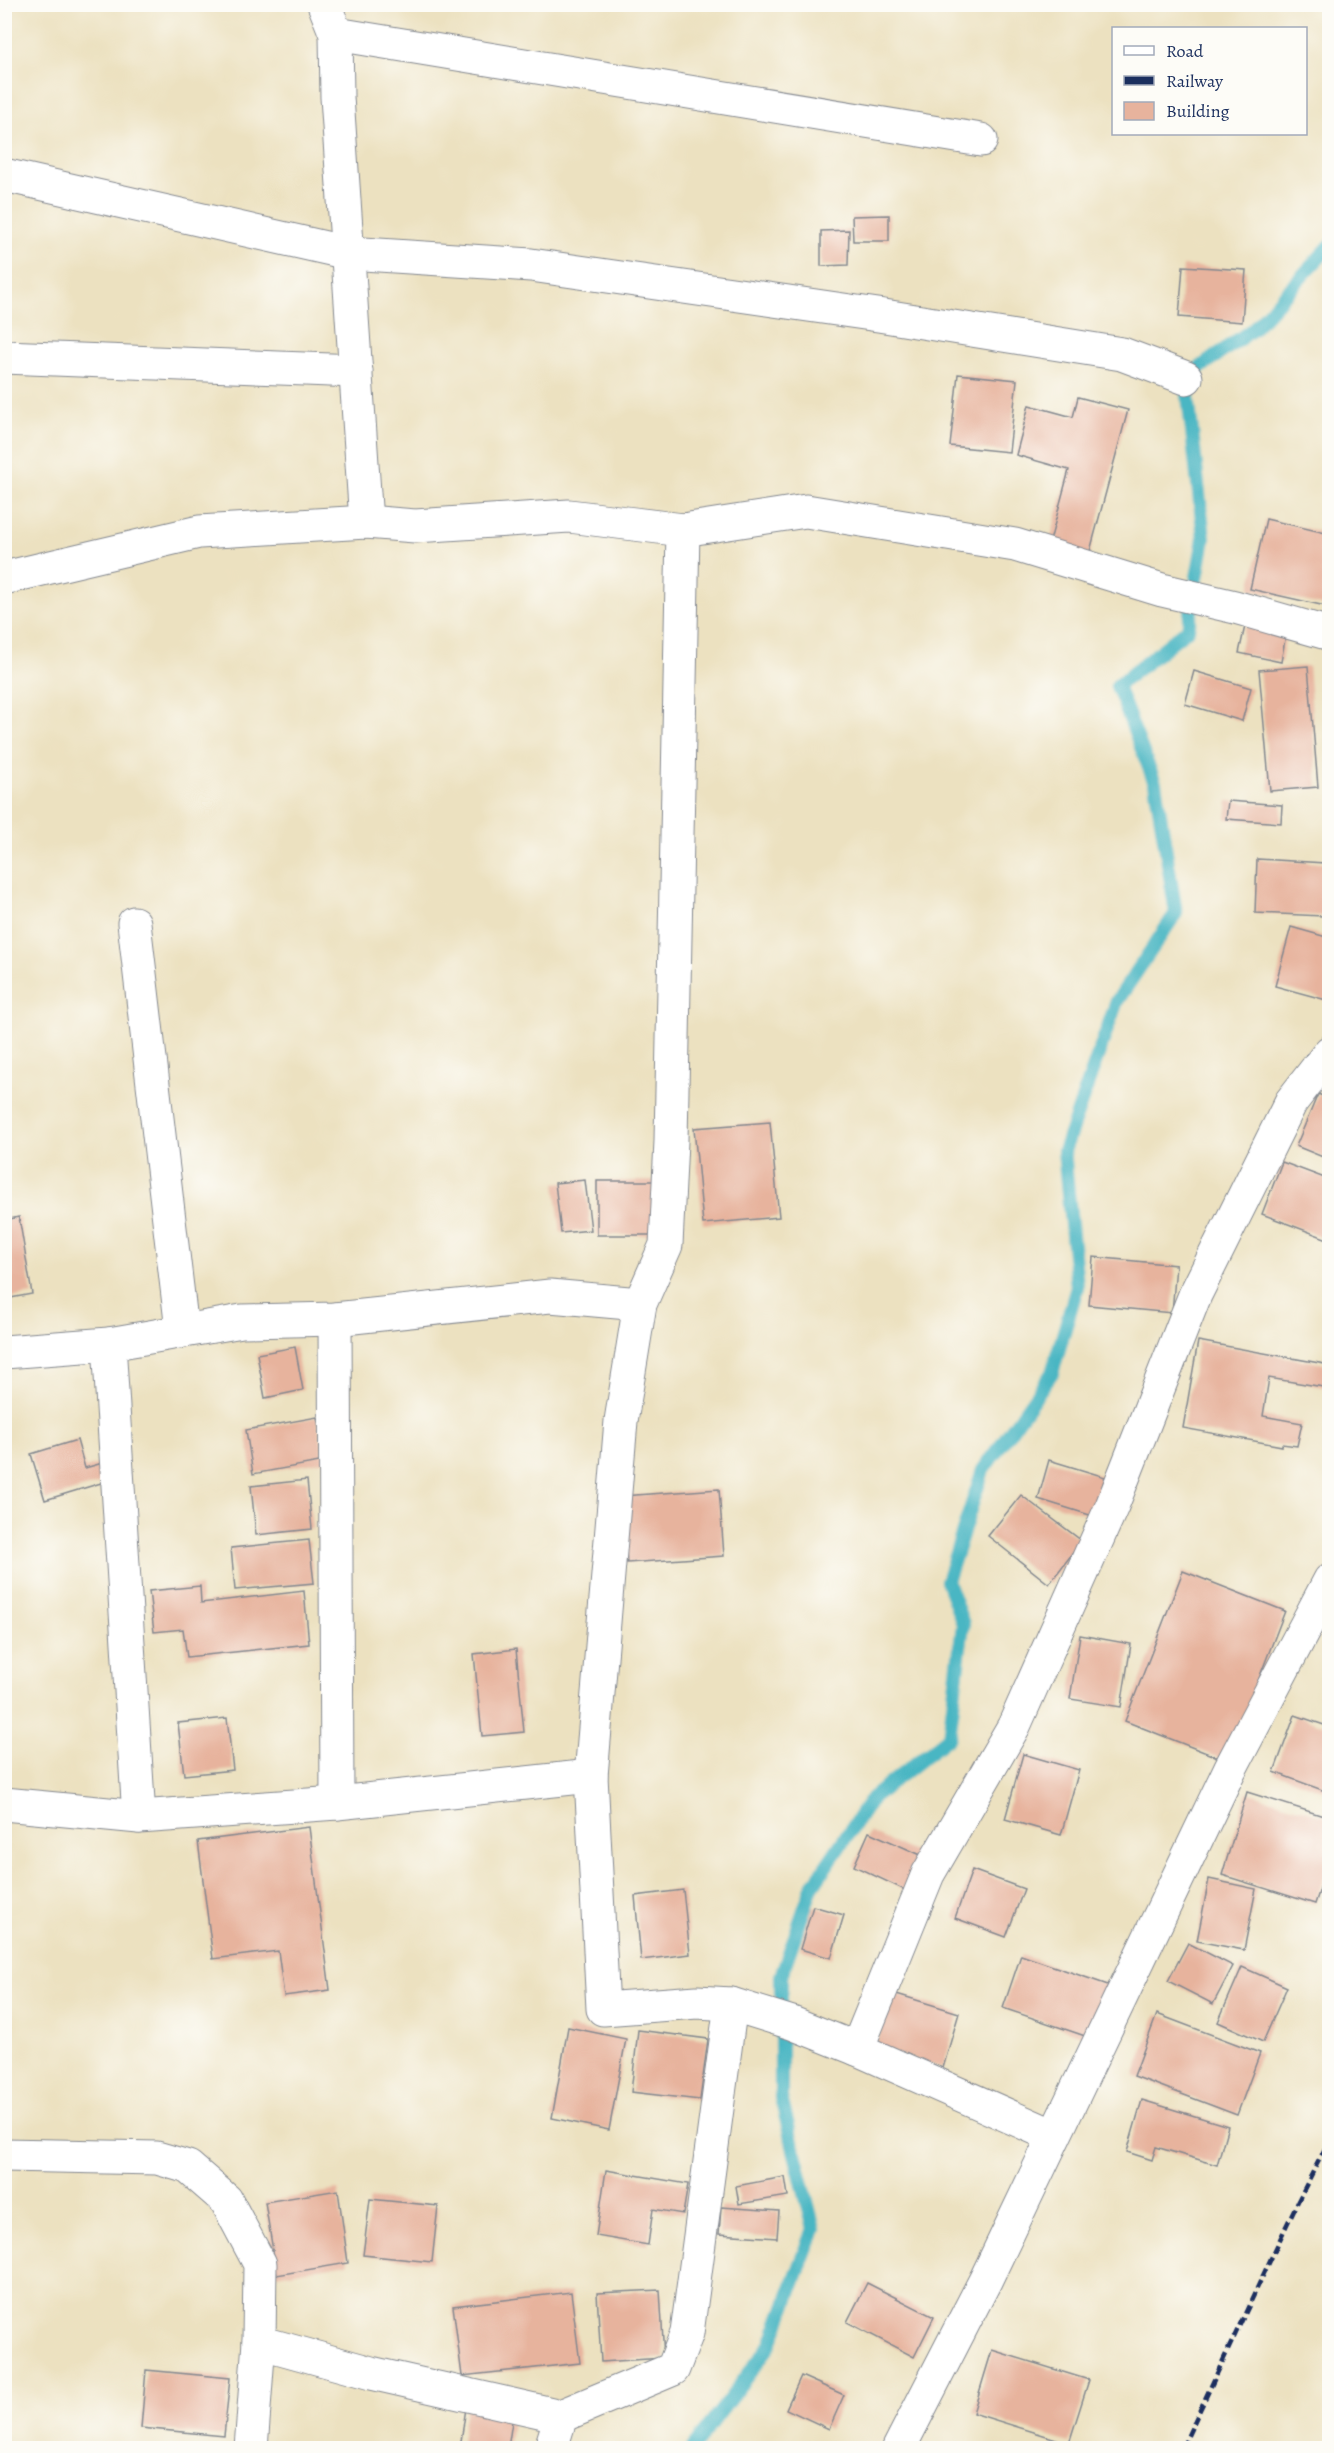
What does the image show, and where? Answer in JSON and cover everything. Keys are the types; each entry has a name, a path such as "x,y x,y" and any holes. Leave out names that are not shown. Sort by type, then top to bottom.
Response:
{"street":[{"path":"366,522 330,19 981,140"},
{"path":"4,175 348,253 531,265 878,315 1122,354 1186,378"},
{"path":"4,357 356,371"},
{"path":"4,578 199,532 366,522 415,526 569,516 683,530 806,511 1015,545 1162,590 1235,607 1329,634"},
{"path":"683,530 671,1141 666,1245 640,1304 621,1421 591,1776 603,2009 697,2002 740,2007 792,2023 857,2049 1054,2136"},
{"path":"134,923 182,1330"},
{"path":"857,2049 928,1874 1014,1726 1112,1506 1195,1294 1291,1102 1329,1052"},
{"path":"4,1352 109,1344 242,1321 335,1319 550,1296 640,1304"},
{"path":"335,1319 337,1803"},
{"path":"109,1344 140,1817"},
{"path":"899,2448 986,2278 1230,1769 1329,1580"},
{"path":"4,1804 140,1817 337,1803 591,1776"},
{"path":"259,2342 371,2373 561,2416 673,2368 687,2333 740,2007"},
{"path":"4,2155 157,2158 188,2167 226,2200 260,2264 259,2342 251,2448"},
{"path":"551,2448 561,2416"}],"building":[{"path":"889,215 889,241 853,241 852,216"},
{"path":"849,230 848,265 821,266 821,231"},
{"path":"1183,266 1246,270 1242,322 1179,317"},
{"path":"958,374 1017,380 1009,452 950,446"},
{"path":"1078,397 1128,410 1089,555 1049,545 1069,470 1016,455 1029,405 1073,417"},
{"path":"1266,519 1330,534 1330,607 1250,589"},
{"path":"1245,626 1286,634 1281,662 1239,653"},
{"path":"1308,666 1318,787 1270,791 1259,670"},
{"path":"1194,671 1251,688 1242,721 1185,704"},
{"path":"1327,678 1330,678 1330,707 1328,707"},
{"path":"1228,801 1282,805 1281,823 1226,819"},
{"path":"1257,859 1325,863 1323,916 1255,913"},
{"path":"1291,927 1330,938 1330,1001 1275,986"},
{"path":"1318,1094 1330,1099 1330,1160 1296,1146"},
{"path":"770,1122 779,1217 703,1224 694,1128"},
{"path":"1282,1162 1330,1180 1330,1240 1262,1214"},
{"path":"585,1180 591,1230 561,1233 555,1183"},
{"path":"597,1181 658,1181 658,1235 597,1235"},
{"path":"19,1217 32,1294 5,1299 5,1220"},
{"path":"1093,1257 1176,1265 1172,1313 1089,1305"},
{"path":"1198,1341 1330,1365 1330,1388 1269,1378 1263,1416 1302,1423 1297,1446 1282,1444 1282,1446 1183,1428"},
{"path":"295,1347 303,1390 265,1398 257,1354"},
{"path":"317,1417 325,1461 253,1474 246,1430"},
{"path":"77,1440 85,1468 106,1462 111,1480 45,1500 31,1454"},
{"path":"1049,1460 1105,1477 1093,1516 1038,1499"},
{"path":"307,1480 312,1529 256,1535 251,1486"},
{"path":"719,1489 724,1556 627,1563 622,1496"},
{"path":"1021,1495 1082,1541 1049,1584 988,1536"},
{"path":"309,1540 314,1583 235,1590 231,1548"},
{"path":"1183,1571 1285,1611 1227,1761 1125,1721"},
{"path":"200,1586 201,1603 304,1591 309,1644 187,1657 183,1629 154,1632 149,1591"},
{"path":"1080,1635 1131,1644 1121,1707 1070,1699"},
{"path":"516,1649 524,1732 482,1736 474,1654"},
{"path":"1295,1715 1330,1727 1330,1793 1274,1772"},
{"path":"227,1718 233,1770 184,1775 178,1723"},
{"path":"1023,1754 1079,1770 1061,1835 1005,1819"},
{"path":"1247,1792 1330,1818 1330,1874 1328,1878 1324,1877 1315,1904 1222,1875"},
{"path":"309,1827 330,1990 284,1996 278,1951 213,1959 198,1841"},
{"path":"869,1832 923,1856 907,1891 854,1866"},
{"path":"972,1870 1024,1889 1006,1937 955,1918"},
{"path":"1209,1879 1256,1889 1244,1950 1197,1941"},
{"path":"683,1890 690,1954 641,1960 635,1896"},
{"path":"813,1906 844,1915 831,1958 800,1949"},
{"path":"1188,1943 1233,1966 1213,2004 1168,1981"},
{"path":"1021,1955 1108,1985 1091,2038 1003,2008"},
{"path":"1242,1967 1287,1987 1263,2042 1218,2022"},
{"path":"890,1992 959,2013 943,2068 875,2048"},
{"path":"1157,2014 1260,2053 1237,2115 1134,2076"},
{"path":"568,2027 626,2039 609,2130 552,2118"},
{"path":"638,2030 708,2039 700,2100 631,2092"},
{"path":"1142,2100 1228,2126 1217,2165 1156,2147 1152,2160 1127,2152"},
{"path":"606,2170 688,2184 683,2214 653,2209 648,2245 596,2236"},
{"path":"785,2177 788,2196 739,2204 736,2186"},
{"path":"338,2190 348,2263 277,2275 265,2202"},
{"path":"370,2199 438,2206 432,2262 363,2255"},
{"path":"721,2207 779,2211 777,2238 719,2234"},
{"path":"867,2283 934,2317 914,2357 847,2322"},
{"path":"660,2290 664,2358 601,2362 597,2293"},
{"path":"571,2292 580,2363 462,2376 453,2306"},
{"path":"992,2350 1089,2380 1069,2443 973,2413"},
{"path":"146,2370 230,2378 224,2436 141,2428"},
{"path":"801,2376 844,2395 829,2429 786,2409"},
{"path":"466,2408 513,2415 508,2448 460,2448"}],"waterway":[{"path":"693,2448 771,2344 814,2229 781,2098 781,1976 812,1887 872,1798 949,1737 963,1624 947,1581 983,1470 1052,1373 1077,1287 1064,1151 1117,1001 1176,913 1155,783 1117,686 1188,629 1204,538 1186,378 1253,329 1330,246"}],"railway":[{"path":"1182,2448 1298,2201 1330,2139"}]}
